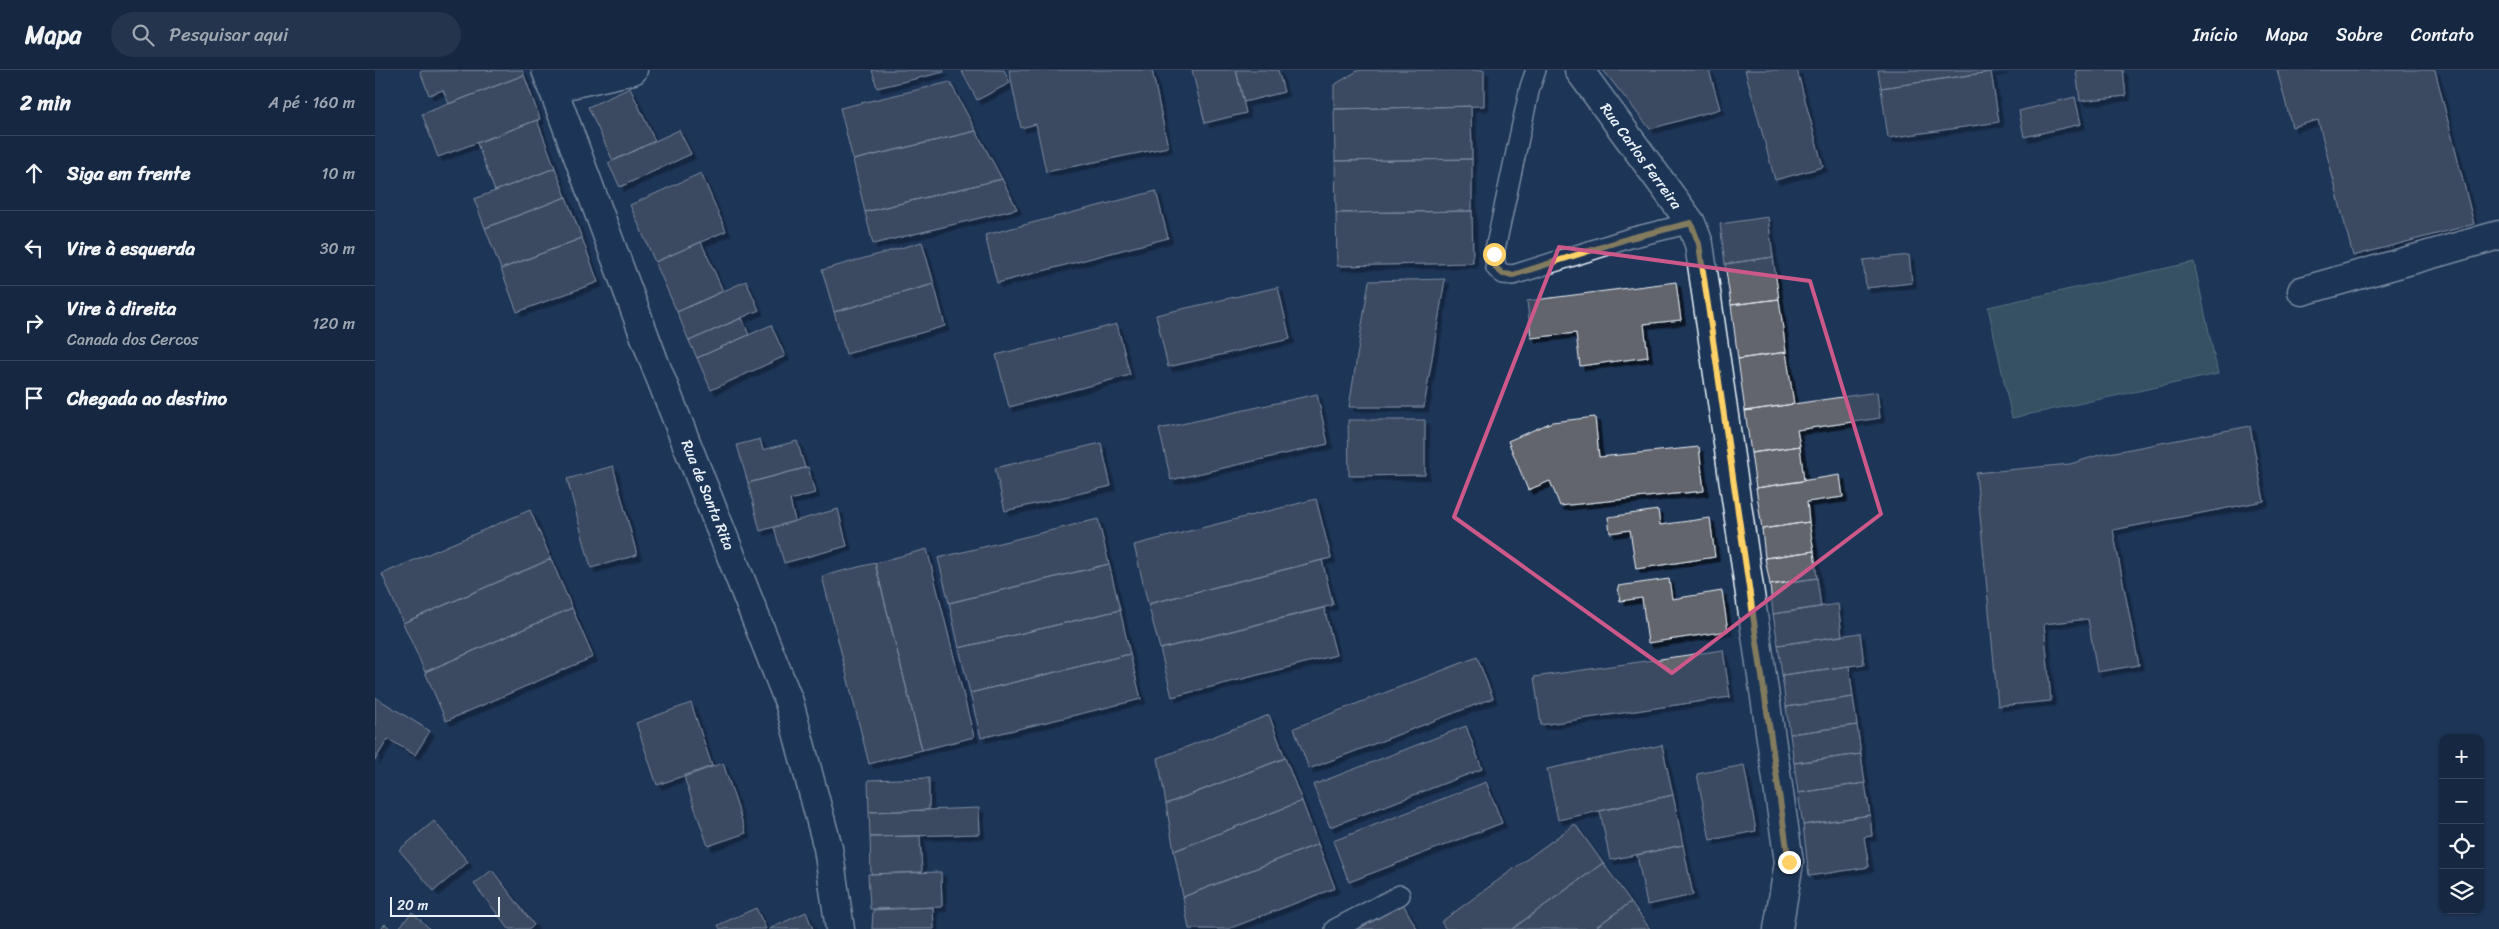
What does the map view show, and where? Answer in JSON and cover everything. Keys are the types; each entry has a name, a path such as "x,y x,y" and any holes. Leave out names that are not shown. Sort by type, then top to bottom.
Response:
{"street":[{"path":"549,79 633,70"},
{"name":"Rua Carlos Ferreira","path":"1579,70 1695,234"},
{"name":"Rua de Santa Rita","path":"549,79 655,364 789,702 827,848 840,929"},
{"path":"1695,234 1789,862 1778,929"},
{"path":"2302,291 2499,235"}],"lane":[{"path":"1536,70 1530,87 1494,254 1496,268 1503,274 1513,275 1630,238 1695,234"},
{"path":"1335,929 1400,895"}],"highlighted area":[{"path":"1559,247 1810,281 1881,514 1672,673 1454,517"}],"green space":[{"path":"2194,262 2218,374 2012,418 1988,307"}],"building":[{"path":"522,70 524,75 449,104 443,90 429,95 420,71"},
{"path":"872,70 943,70 944,72 877,88"},
{"path":"961,70 1004,70 1010,83 977,100"},
{"path":"1009,70 1152,70 1168,147 1046,172 1036,124 1021,128"},
{"path":"1192,70 1236,70 1246,113 1205,123"},
{"path":"1236,70 1278,70 1284,92 1244,102"},
{"path":"1359,70 1484,70 1484,106 1334,109 1334,85"},
{"path":"1603,70 1709,70 1720,109 1650,129"},
{"path":"1745,70 1797,70 1823,167 1775,180"},
{"path":"1878,70 2003,70 1881,88"},
{"path":"2076,70 2123,70 2126,96 2080,101"},
{"path":"2277,70 2435,70 2474,224 2353,256 2318,120 2292,127"},
{"path":"1991,72 1999,122 1888,138 1881,88"},
{"path":"524,75 540,119 438,157 422,114"},
{"path":"950,82 976,131 853,160 840,108"},
{"path":"630,88 655,141 613,161 588,107"},
{"path":"2075,97 2081,124 2024,137 2019,111"},
{"path":"1471,106 1472,159 1335,161 1334,109"},
{"path":"537,120 555,168 495,191 477,143"},
{"path":"679,130 691,154 620,187 608,163"},
{"path":"976,131 1002,179 865,212 853,160"},
{"path":"1472,159 1472,211 1336,213 1335,161"},
{"path":"555,168 566,197 485,228 474,199"},
{"path":"701,173 726,231 655,262 630,205"},
{"path":"1002,179 1017,209 873,244 865,212"},
{"path":"1156,191 1168,238 997,283 985,235"},
{"path":"566,197 582,238 501,269 485,228"},
{"path":"1472,211 1473,263 1337,266 1336,213"},
{"path":"1768,217 1773,257 1725,264 1720,224"},
{"path":"582,238 598,282 517,312 501,269"},
{"path":"701,242 723,291 677,312 655,262"},
{"path":"922,242 934,284 834,312 822,270"},
{"path":"1909,255 1912,283 1866,288 1863,260"},
{"path":"1773,257 1779,299 1731,305 1725,264"},
{"path":"1445,279 1424,407 1349,407 1369,281"},
{"path":"746,281 759,310 689,341 677,312"},
{"path":"1676,282 1681,320 1644,324 1648,357 1580,366 1576,333 1531,338 1527,301"},
{"path":"934,284 945,326 846,354 834,312"},
{"path":"1278,287 1290,339 1168,367 1156,315"},
{"path":"1779,299 1786,352 1738,359 1731,305"},
{"path":"742,318 749,335 697,358 689,341"},
{"path":"1117,324 1130,375 1009,407 996,355"},
{"path":"771,325 785,356 711,390 697,358"},
{"path":"1786,352 1794,404 1745,411 1738,359"},
{"path":"1877,392 1880,418 1797,430 1800,446 1751,453 1745,411"},
{"path":"1317,394 1328,444 1171,480 1159,429"},
{"path":"1595,417 1599,457 1699,447 1704,491 1560,506 1550,481 1528,490 1508,441 1552,422"},
{"path":"1348,420 1425,420 1425,475 1349,476"},
{"path":"2250,426 2264,501 2113,530 2139,665 2097,672 2088,619 2044,624 2051,701 1998,706 1976,473 2070,464 2099,455"},
{"path":"760,439 763,450 797,441 805,468 748,483 737,445"},
{"path":"1101,443 1111,486 1005,511 995,468"},
{"path":"1800,446 1804,481 1756,488 1751,453"},
{"path":"613,466 637,555 591,568 567,479"},
{"path":"808,467 815,493 790,500 795,521 760,531 748,483"},
{"path":"1840,475 1843,497 1807,502 1809,522 1762,529 1756,488"},
{"path":"1316,499 1331,558 1148,604 1134,545"},
{"path":"838,509 847,546 784,563 774,527"},
{"path":"530,510 551,559 403,623 382,574"},
{"path":"1658,510 1660,525 1710,518 1715,557 1636,569 1630,530 1610,533 1608,517"},
{"path":"1098,519 1109,564 949,603 938,558"},
{"path":"1809,522 1814,551 1765,558 1762,529"},
{"path":"927,549 974,737 922,750 875,563"},
{"path":"1814,551 1817,578 1770,585 1765,558"},
{"path":"551,559 572,608 425,672 403,623"},
{"path":"1322,560 1333,605 1160,649 1148,604"},
{"path":"875,563 922,750 869,764 822,576"},
{"path":"1109,564 1120,610 959,648 949,603"},
{"path":"1817,578 1821,607 1773,614 1770,585"},
{"path":"1669,579 1672,599 1722,591 1728,631 1648,643 1642,598 1620,601 1618,586"},
{"path":"1838,604 1842,636 1778,645 1773,614"},
{"path":"572,608 593,657 446,721 425,672"},
{"path":"1324,608 1336,655 1172,697 1160,649"},
{"path":"1120,610 1130,654 970,693 959,648"},
{"path":"1860,633 1864,664 1782,675 1778,645"},
{"path":"1723,650 1730,697 1541,725 1534,677"},
{"path":"1130,654 1141,699 981,738 970,693"},
{"path":"1477,657 1493,698 1309,769 1294,728"},
{"path":"1849,666 1853,697 1786,707 1782,675"},
{"path":"375,697 430,731 415,755 388,739 375,760"},
{"path":"1853,697 1857,725 1790,734 1786,707"},
{"path":"691,703 712,766 657,785 636,723"},
{"path":"1269,715 1285,758 1166,804 1158,758"},
{"path":"1857,725 1861,754 1794,763 1790,734"},
{"path":"1466,726 1482,769 1330,827 1313,785"},
{"path":"1662,745 1673,795 1558,820 1547,769"},
{"path":"1861,754 1865,783 1798,793 1794,763"},
{"path":"1285,758 1302,801 1174,851 1166,804"},
{"path":"723,763 746,833 708,846 684,777"},
{"path":"1744,765 1756,831 1710,840 1697,774"},
{"path":"929,778 929,810 869,812 868,780"},
{"path":"1486,782 1502,823 1349,882 1333,841"},
{"path":"1865,783 1870,815 1803,825 1798,793"},
{"path":"1673,795 1683,845 1610,860 1600,811"},
{"path":"1302,801 1318,844 1183,897 1174,851"},
{"path":"979,808 980,834 870,837 869,812"},
{"path":"1870,815 1872,836 1864,837 1869,867 1809,876 1803,825"},
{"path":"434,821 468,862 434,891 399,850"},
{"path":"1575,824 1603,863 1512,929 1446,929 1441,922"},
{"path":"920,836 922,872 871,874 870,837"},
{"path":"1318,844 1335,888 1228,929 1189,929 1183,897"},
{"path":"1683,845 1693,895 1647,905 1637,855"},
{"path":"1603,863 1631,902 1593,929 1512,929"},
{"path":"492,870 534,925 530,929 509,929 474,884"},
{"path":"941,872 942,907 870,909 868,874"},
{"path":"1631,902 1650,929 1593,929"},
{"path":"1403,904 1417,929 1358,929"},
{"path":"933,907 934,929 872,929 873,910"},
{"path":"756,908 766,929 720,929 718,925"},
{"path":"412,912 429,928 428,929 398,929"},
{"path":"806,912 813,929 769,929"},
{"path":"385,924 391,929 380,929"}],"route":[{"path":"1494,254 1496,268 1503,274 1513,275 1630,238 1691,223 1699,244 1789,862"}]}
